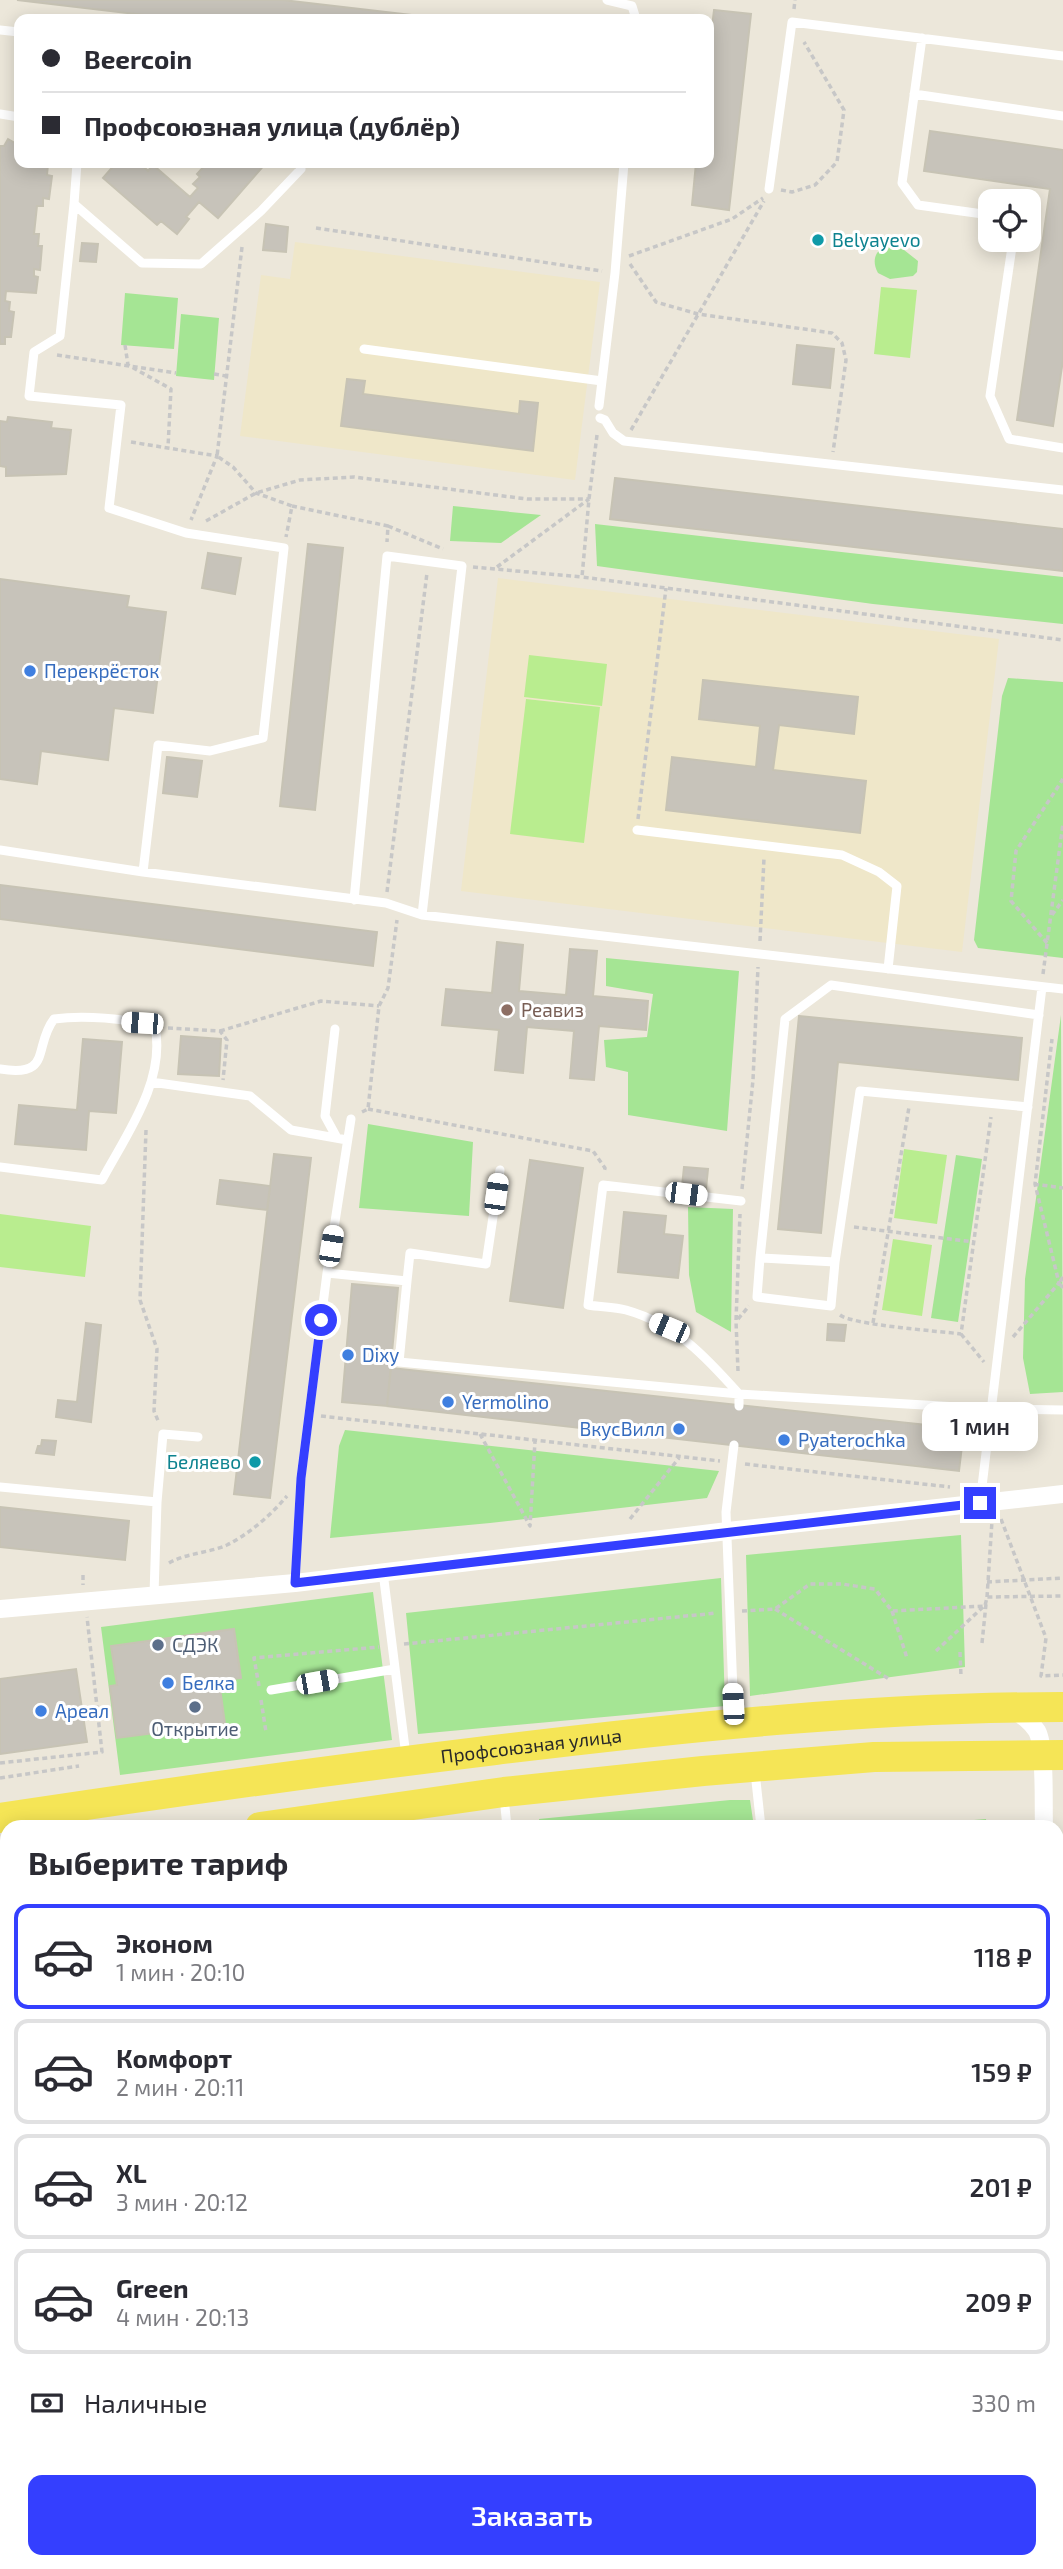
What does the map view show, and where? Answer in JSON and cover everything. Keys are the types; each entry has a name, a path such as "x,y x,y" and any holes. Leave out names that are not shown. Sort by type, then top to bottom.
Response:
{"main road":[{"name":"Профсоюзная улица","path":"0,1818 407,1761 734,1723 872,1712 1063,1707"},
{"path":"309,1820 504,1792 755,1766 874,1757 1052,1754"}],"street":[{"path":"0,1609 295,1583 985,1498 1063,1494"},
{"path":"1009,1707 1029,1720 1052,1754 1045,1820"}],"lane":[{"path":"607,0 632,6 634,14"},
{"path":"769,189 792,22 1063,56"},
{"path":"922,38 902,183 918,205 978,213"},
{"path":"915,94 1063,116"},
{"path":"77,168 61,337 34,352 29,396 121,405 108,508 186,533 284,548 263,738 210,751 158,745 143,873"},
{"path":"74,204 142,263 201,264 261,211 300,168"},
{"path":"599,406 618,245 624,168"},
{"path":"1011,252 990,396 1009,439 1063,448"},
{"path":"364,349 602,381"},
{"path":"600,418 624,441 1063,490"},
{"path":"354,900 387,556 462,566 422,915"},
{"path":"637,830 842,855 879,872 897,886 888,969"},
{"path":"0,850 143,873 386,903 422,915 1063,989"},
{"path":"1028,1107 860,1091 831,1306 757,1297 785,1019 831,985 1039,1015"},
{"path":"985,1498 991,1409 1042,987"},
{"path":"0,1069 19,1072 34,1065 43,1050 46,1029 54,1019 67,1017 142,1023 155,1027 158,1040 149,1094 102,1180 0,1167"},
{"path":"335,1029 325,1116 337,1138"},
{"path":"150,1083 250,1096 290,1130 347,1140"},
{"path":"295,1583 308,1414 351,1119"},
{"path":"499,1170 486,1264 410,1253 399,1362 739,1394 991,1409 1063,1410"},
{"path":"739,1406 739,1394 702,1352 669,1328 626,1310 588,1305 603,1185 741,1201"},
{"path":"760,1258 835,1262"},
{"path":"327,1273 407,1281"},
{"path":"154,1594 157,1502 163,1434 198,1437"},
{"path":"734,1445 726,1512 734,1723"},
{"path":"0,1487 157,1502"},
{"path":"383,1572 407,1761"},
{"path":"271,1690 395,1669"},
{"path":"755,1766 760,1820"},
{"path":"504,1792 506,1820"}],"path":[{"path":"769,189 792,192 815,185 837,162 844,110 792,22"},
{"path":"624,441 768,195 732,219 626,257"},
{"path":"316,228 615,273"},
{"path":"618,245 656,302 698,314 832,333 842,343 846,360 832,464"},
{"path":"186,533 217,456 242,246"},
{"path":"125,345 128,365"},
{"path":"34,352 176,373"},
{"path":"128,365 171,389 168,448"},
{"path":"214,374 226,376"},
{"path":"582,577 600,418"},
{"path":"118,440 217,456 233,467 256,493 292,506 388,526 454,553 461,560 462,566 582,577 1063,640"},
{"path":"186,533 256,493 300,480 354,477 527,499 589,499"},
{"path":"495,568 589,499"},
{"path":"284,548 292,506"},
{"path":"387,556 388,526"},
{"path":"368,1108 379,1006 387,988 397,918 386,903 428,562"},
{"path":"637,830 666,588"},
{"path":"1047,943 1012,901 1016,850 1063,779"},
{"path":"1042,987 1063,823"},
{"path":"739,1394 736,1321 741,1201 753,1080 764,845"},
{"path":"1051,916 1063,900"},
{"path":"155,1027 220,1031 321,1001 379,1006"},
{"path":"220,1031 228,1040 222,1092"},
{"path":"1052,1031 1035,1184 1059,1283 1063,1288"},
{"path":"873,1323 911,1096"},
{"path":"961,1334 993,1104"},
{"path":"351,1119 368,1108 593,1152 605,1168 603,1185"},
{"path":"135,1119 146,1129 140,1300 157,1349 154,1410 163,1434"},
{"path":"1035,1184 1063,1188"},
{"path":"842,1225 974,1242"},
{"path":"1010,1340 1063,1277"},
{"path":"736,1321 757,1297"},
{"path":"831,1306 844,1318 961,1334 995,1375"},
{"path":"308,1414 733,1462 985,1498"},
{"path":"480,1434 530,1526 535,1441"},
{"path":"630,1519 679,1458"},
{"path":"153,1574 172,1561 226,1545 260,1523 277,1508 301,1478"},
{"path":"985,1498 1025,1580 1046,1638 1041,1676 1063,1675"},
{"path":"982,1643 987,1597 985,1498"},
{"path":"0,1763 102,1752 83,1575"},
{"path":"987,1582 1063,1578"},
{"path":"267,1732 254,1658 775,1609 810,1584 842,1584 875,1589 892,1611 908,1658"},
{"path":"987,1597 1063,1596"},
{"path":"936,1651 985,1606 987,1597"},
{"path":"892,1611 985,1606"},
{"path":"775,1609 889,1679"},
{"path":"960,1652 961,1676"},
{"path":"0,1778 79,1766"}],"shaded area":[{"path":"295,242 600,282 575,480 240,436 261,275 290,279"},
{"path":"498,578 999,639 962,952 461,891"}],"green space":[{"path":"893,244 918,261 917,272 913,276 890,279 878,273 876,254 883,247"},
{"path":"881,287 917,290 910,358 874,354"},
{"path":"125,293 178,298 174,349 121,345"},
{"path":"181,314 219,318 214,380 176,376"},
{"path":"453,506 541,515 501,543 450,541"},
{"path":"595,524 1063,577 1063,624 873,604 597,566"},
{"path":"529,655 607,664 602,706 524,697"},
{"path":"1008,678 1063,682 1063,958 978,948 974,940 1002,696"},
{"path":"526,699 600,707 584,843 510,834"},
{"path":"606,958 739,971 727,1131 628,1115 628,1072 606,1067 604,1040 647,1037 653,994 606,986"},
{"path":"1061,1015 1063,1392 1030,1394 1023,1358 1025,1279"},
{"path":"368,1124 473,1142 469,1216 359,1208"},
{"path":"904,1149 947,1155 937,1224 894,1218"},
{"path":"956,1155 982,1159 958,1322 931,1318"},
{"path":"688,1207 733,1209 731,1332 696,1312 689,1275"},
{"path":"0,1214 91,1226 85,1277 0,1267"},
{"path":"893,1239 932,1245 922,1316 882,1310"},
{"path":"345,1430 719,1471 707,1498 330,1538 339,1446"},
{"path":"961,1535 965,1667 750,1696 746,1555"},
{"path":"721,1578 725,1706 418,1734 406,1613"},
{"path":"373,1592 392,1740 120,1775 101,1627"},
{"path":"750,1800 753,1820 539,1820"}],"building":[{"path":"17,0 283,0 403,14 136,14"},
{"path":"714,10 751,14 729,210 692,205 696,168 714,168"},
{"path":"930,131 1063,150 1063,360 1053,426 1017,420 1050,189 924,171"},
{"path":"8,139 14,142 14,168 48,168 47,175 52,176 49,199 43,198 43,206 37,206 34,234 39,234 38,246 42,246 40,270 34,269 34,276 38,277 36,293 6,291 5,301 10,302 9,311 14,312 11,337 5,337 5,344 0,344 0,146 4,146"},
{"path":"112,168 145,168 148,171 156,168 190,197 198,188 193,184 200,177 197,174 202,168 262,168 218,218 199,202 186,217 189,219 177,234 161,221 157,225 103,178"},
{"path":"266,224 288,227 286,252 263,250"},
{"path":"82,243 98,244 96,262 80,261"},
{"path":"797,345 834,349 830,388 793,384"},
{"path":"347,379 365,381 363,394 519,414 520,401 538,403 533,451 341,426"},
{"path":"8,417 52,422 51,428 71,430 66,474 6,476 6,467 0,466 0,421 7,422"},
{"path":"615,478 1063,529 1063,571 610,519"},
{"path":"308,544 343,548 315,810 280,806"},
{"path":"208,553 241,558 235,594 202,588"},
{"path":"0,579 129,596 127,607 166,612 153,713 114,708 108,760 41,751 37,784 0,779"},
{"path":"703,680 858,697 854,734 779,725 773,770 866,781 860,833 666,810 672,757 756,767 760,726 699,719"},
{"path":"167,757 202,761 197,797 163,793"},
{"path":"0,885 377,932 373,966 0,919"},
{"path":"497,942 523,945 519,991 566,995 570,949 597,951 593,996 648,1001 646,1030 599,1026 594,1080 570,1078 574,1031 527,1027 523,1073 495,1070 499,1030 442,1025 446,989 492,993"},
{"path":"799,1016 1022,1038 1018,1080 838,1062 821,1233 778,1229"},
{"path":"181,1036 221,1039 219,1076 178,1074"},
{"path":"83,1039 122,1042 116,1113 89,1111 86,1150 15,1144 19,1105 77,1110"},
{"path":"274,1154 311,1158 270,1498 234,1494"},
{"path":"530,1160 583,1168 563,1308 510,1301"},
{"path":"684,1167 708,1169 706,1189 682,1186"},
{"path":"220,1180 270,1186 267,1210 217,1204"},
{"path":"624,1212 666,1216 664,1234 683,1236 678,1278 618,1272"},
{"path":"352,1284 398,1288 387,1406 342,1402"},
{"path":"86,1323 101,1325 91,1422 56,1417 58,1400 77,1402"},
{"path":"828,1324 846,1325 844,1341 827,1340"},
{"path":"391,1368 964,1429 959,1471 387,1406"},
{"path":"42,1440 56,1441 54,1455 36,1453"},
{"path":"0,1507 129,1521 125,1560 0,1547"},
{"name":"Белка","path":"234,1629 241,1678 219,1681 225,1724 117,1738 110,1686 117,1685 111,1646"},
{"name":"Ареал","path":"76,1669 87,1742 0,1754 0,1679"}],"place":[{"name":"Belyayevo","path":"818,240"},
{"name":"Перекрёсток","path":"30,671"},
{"name":"Реавиз","path":"507,1010"},
{"name":"Dixy","path":"348,1355"},
{"name":"Yermolino","path":"448,1402"},
{"name":"ВкусВилл","path":"679,1429"},
{"name":"Pyaterochka","path":"784,1440"},
{"name":"Беляево","path":"255,1462"},
{"name":"СДЭК","path":"158,1645"},
{"name":"Белка","path":"168,1683"},
{"name":"Открытие","path":"195,1707"},
{"name":"Ареал","path":"41,1711"}],"route":[{"path":"321,1320 301,1478 295,1583 980,1503"}]}
